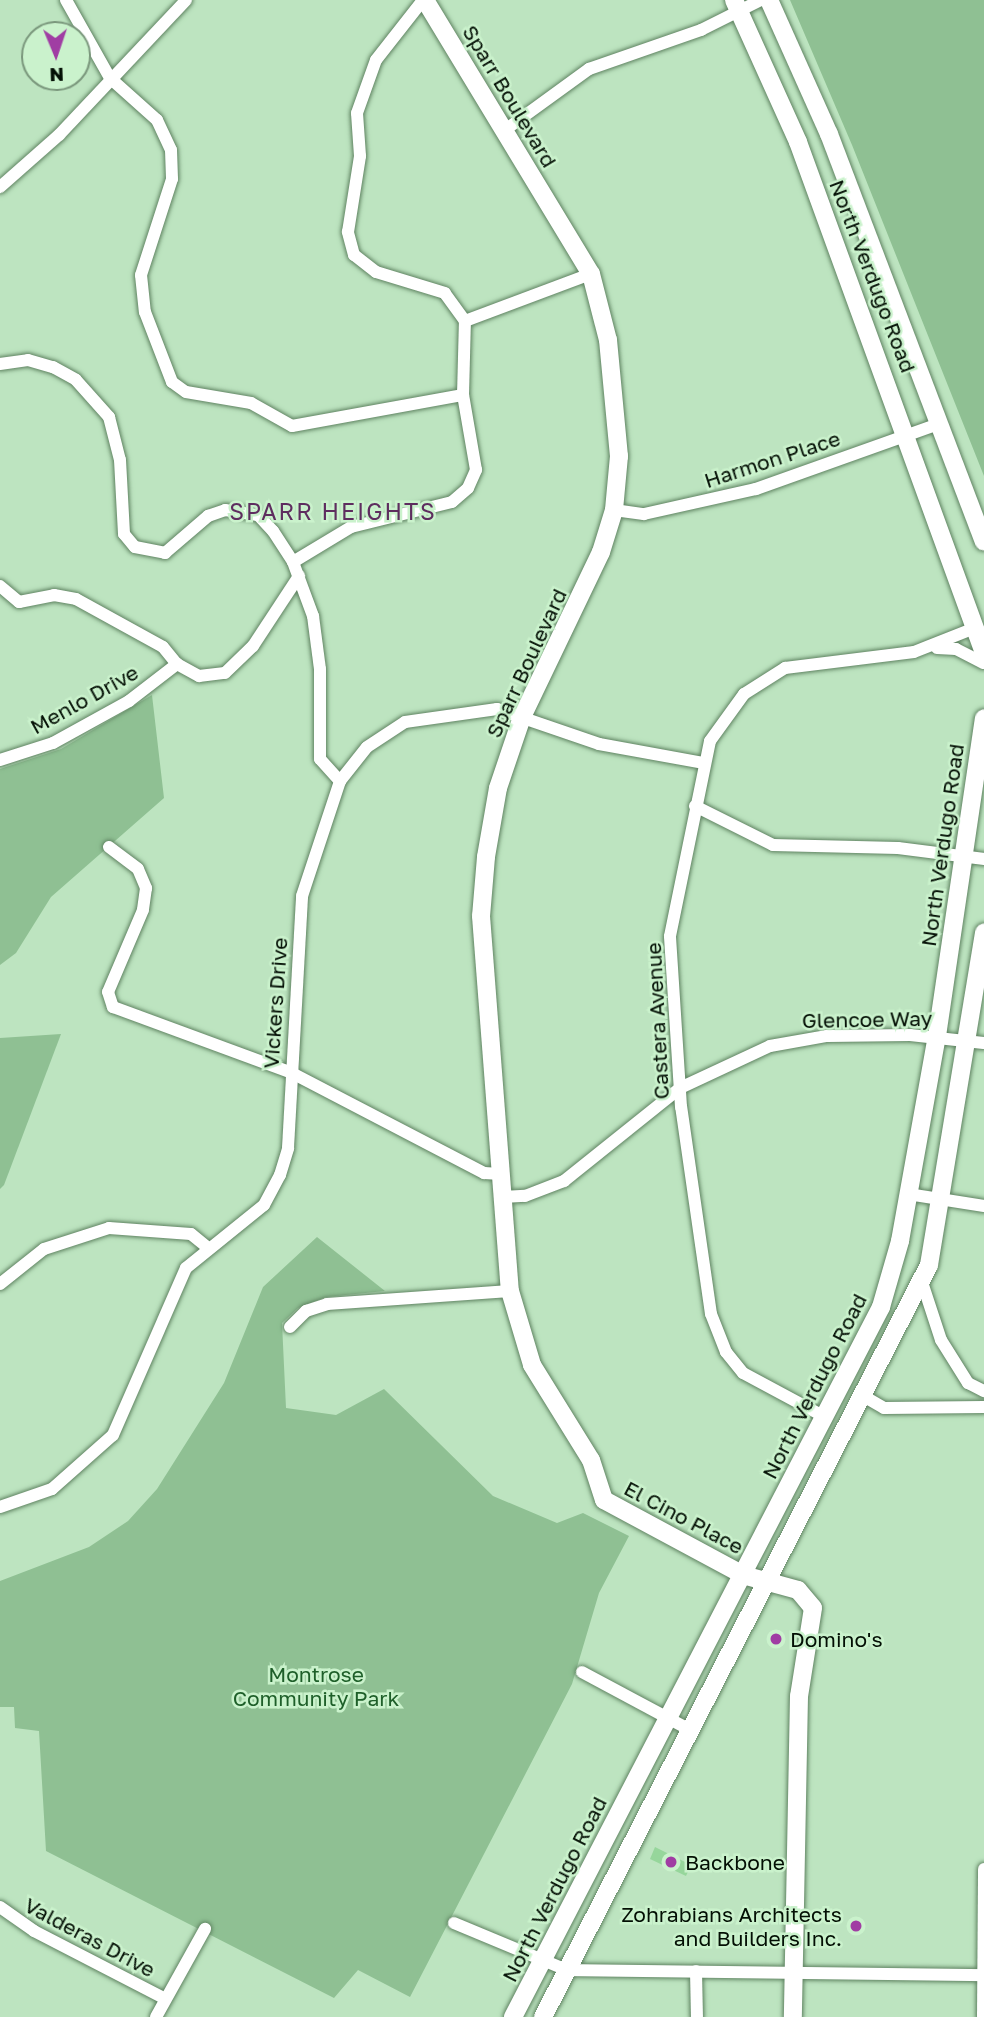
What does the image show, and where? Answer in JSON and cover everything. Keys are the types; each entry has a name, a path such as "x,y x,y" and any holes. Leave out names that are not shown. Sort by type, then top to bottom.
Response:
{"main road":[{"name":"Sparr Boulevard","path":"424,0 591,274 608,340 615,410 614,510 581,597 522,717 498,788 481,916 510,1291 532,1365 591,1460 604,1500"},
{"name":"North Verdugo Road","path":"769,0 829,134 984,542"},
{"name":"North Verdugo Road","path":"736,5 798,142 909,434 950,554 981,622 984,653"},
{"name":"North Verdugo Road","path":"513,2017 881,1307 908,1194 937,1036 984,718"},
{"path":"543,2017 922,1282 976,1042 984,933"},
{"name":"El Cino Place","path":"604,1500 743,1575 798,1590 813,1608 815,1621 799,1696 793,2017"}],"street":[{"path":"66,0 110,78 157,120 173,158 170,187 141,275 145,312 160,362 179,389 236,397 292,426 463,395"},
{"path":"0,187 60,135 110,78 186,0"},
{"path":"293,562 351,527 459,498 477,465 463,395 465,321 444,293 376,272 354,255 348,232 360,156 357,113 376,60 424,0"},
{"path":"505,131 589,69 701,30 736,5 761,0"},
{"path":"465,321 591,274"},
{"path":"0,364 28,360 53,367 76,380 109,417 120,460 124,534 135,547 165,552 208,516 242,509 258,515 293,562 299,576 319,644 320,759 340,781"},
{"name":"Harmon Place","path":"614,510 645,514 756,489 939,424"},
{"path":"0,586 19,602 54,595 76,599 163,647 177,664 199,676 225,673 253,646 299,576"},
{"name":"Castera Avenue","path":"933,647 981,622"},
{"name":"Castera Avenue","path":"825,1417 743,1373 722,1343 711,1314 692,1203 680,1088 670,936 704,762 727,712 744,694 785,668 933,647 956,649 984,663"},
{"name":"Menlo Drive","path":"0,760 53,743 129,701 177,664"},
{"name":"Vickers Drive","path":"0,1507 52,1489 113,1435 175,1285 208,1248 264,1205 280,1175 288,1149 290,1072 302,897 340,781 367,747 405,722 497,709 599,744 704,762"},
{"path":"695,806 773,845 984,859"},
{"path":"109,847 138,869 146,900 108,1000 118,1012 290,1072 484,1173 501,1174"},
{"name":"Glencoe Way","path":"502,1197 525,1196 564,1181 680,1088 740,1056 798,1039 937,1036 976,1042"},
{"path":"908,1194 984,1206"},
{"path":"0,1284 44,1249 109,1228 191,1234 208,1248"},
{"path":"922,1282 941,1339 968,1383 984,1391"},
{"path":"290,1326 306,1311 327,1304 510,1291"},
{"path":"865,1397 884,1408 984,1407"},
{"path":"582,1672 692,1731"},
{"path":"983,2017 984,1869"},
{"name":"Valderas Drive","path":"0,1907 25,1927 164,1998"},
{"path":"454,1923 541,1964 567,1970 793,1970 984,1975"},
{"path":"156,2017 164,1998 205,1929"},
{"path":"696,1971 697,2017"}],"green space":[{"path":"790,0 984,0 984,476 852,145"},
{"path":"152,695 164,798 51,897 16,953 0,965 0,769 61,749"},
{"path":"61,1034 4,1185 0,1189 0,1038"},
{"name":"Montrose Community Park","path":"317,1237 385,1291 326,1297 298,1308 282,1323 286,1408 336,1415 384,1389 493,1496 557,1523 583,1513 629,1536 599,1593 572,1684 410,1997 358,1970 334,1998 46,1851 39,1731 15,1728 14,1707 0,1707 0,1581 89,1547 128,1521 157,1489 224,1383 263,1287"}],"building":[{"name":"Backbone","path":"655,1847 691,1865 686,1876 650,1859"}],"place":[{"name":"Domino's","path":"776,1639"},
{"name":"Backbone","path":"671,1862"},
{"name":"Zohrabians Architects and Builders Inc.","path":"856,1926"}],"district":[{"name":"SPARR HEIGHTS","path":"333,511"}]}
